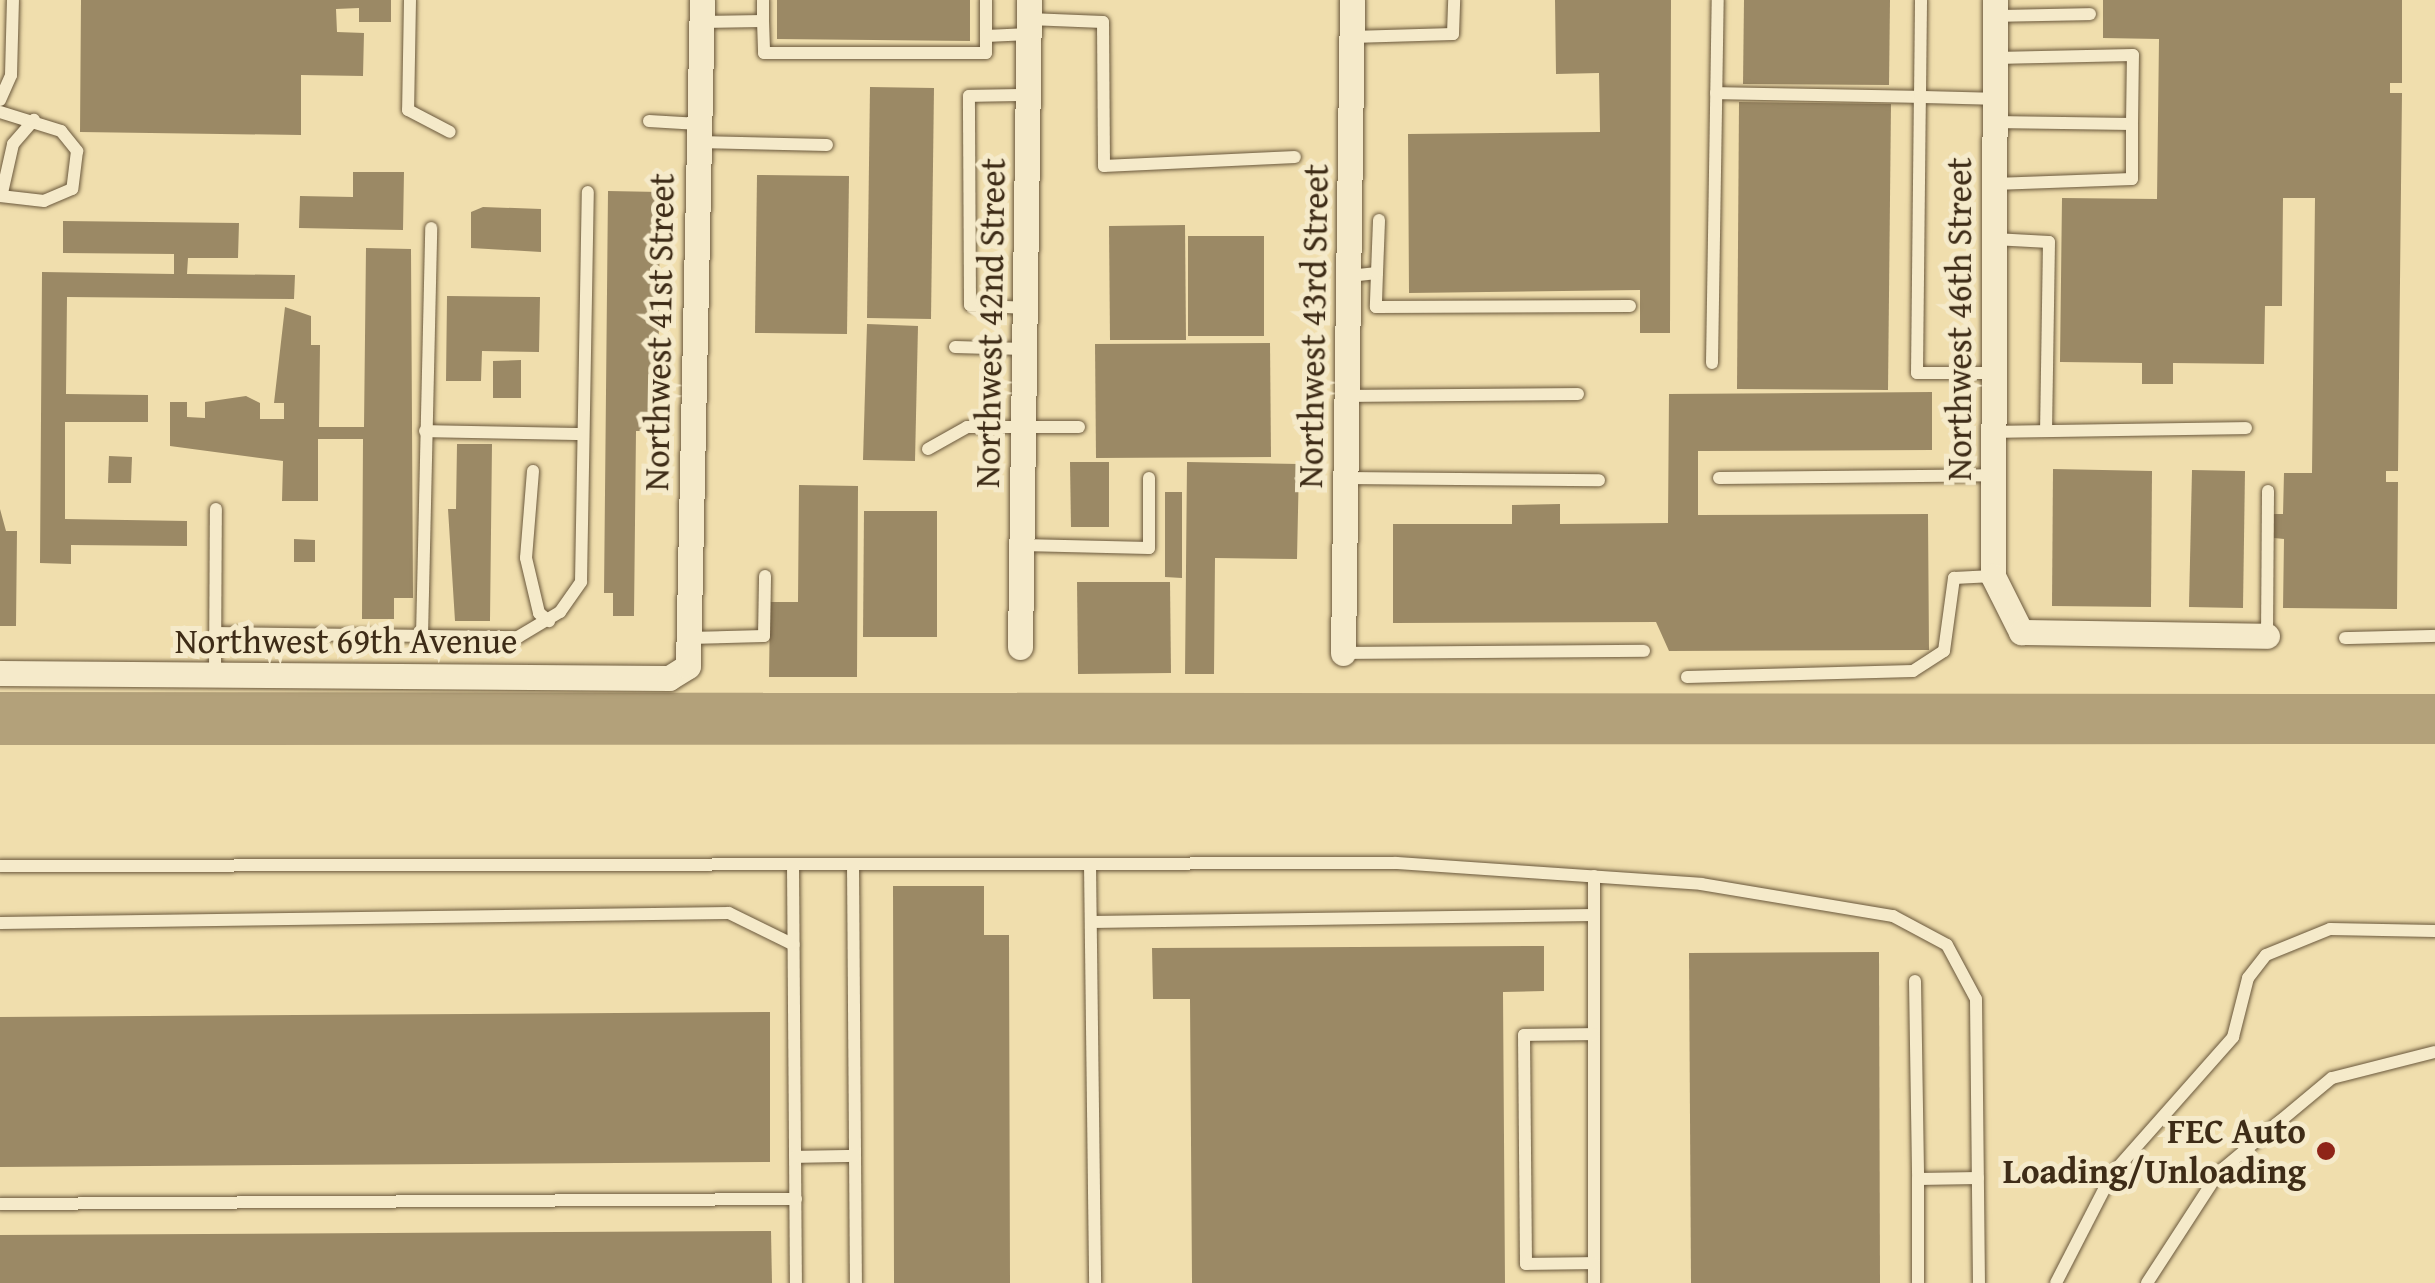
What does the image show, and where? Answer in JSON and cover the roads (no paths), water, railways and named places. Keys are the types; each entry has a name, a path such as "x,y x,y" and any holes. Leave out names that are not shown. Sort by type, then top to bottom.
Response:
{"street":[{"name":"Northwest 43rd Street","path":"1343,653 1352,0"},
{"name":"Northwest 46th Street","path":"1995,8 1993,576 2021,632 2267,636"},
{"name":"Northwest 41st Street","path":"688,666 701,11"},
{"name":"Northwest 42nd Street","path":"1020,646 1029,18"},
{"name":"Northwest 69th Avenue","path":"0,673 670,678 688,666"}],"lane":[{"path":"0,100 11,76 13,0"},
{"path":"410,0 408,110 450,132"},
{"path":"763,0 764,53 986,53 986,0"},
{"path":"1352,37 1453,34 1454,0"},
{"path":"1712,362 1718,0"},
{"path":"1921,0 1917,372 1994,373"},
{"path":"1995,8 2090,14"},
{"path":"701,11 763,20"},
{"path":"986,36 1029,18 1104,22 1104,166 1295,157"},
{"path":"1994,184 2132,179 2133,56 1995,58"},
{"path":"1716,93 1920,97 1994,111 2132,124"},
{"path":"1025,308 970,304 970,96 1028,95"},
{"path":"0,112 34,120 77,151 72,189 44,201 1,194 14,144 34,120"},
{"path":"649,121 698,133 827,145"},
{"path":"215,633 518,638 550,621 580,582 588,192"},
{"path":"1379,220 1376,307 1630,306"},
{"path":"422,636 431,228"},
{"path":"1994,239 2049,242 2046,429"},
{"path":"1348,276 1376,273"},
{"path":"955,348 1024,349"},
{"path":"1346,396 1578,394"},
{"path":"928,449 967,427 1079,427"},
{"path":"1994,432 2246,428"},
{"path":"425,431 584,434"},
{"path":"532,471 526,558 550,621"},
{"path":"1720,478 1994,474"},
{"path":"1022,545 1149,548 1149,478"},
{"path":"1345,478 1599,480"},
{"path":"2267,636 2268,491"},
{"path":"215,675 216,510"},
{"path":"688,638 764,636 766,576"},
{"path":"1686,677 1913,671 1944,651 1954,578 1993,576"},
{"path":"2345,638 2435,636"},
{"path":"1343,653 1644,651"},
{"path":"0,866 1396,863 1594,876 1893,916 1933,934 1957,955 1976,999 1979,1283"},
{"path":"793,864 796,1283"},
{"path":"853,864 856,1283"},
{"path":"1090,864 1095,1283"},
{"path":"1594,876 1594,1283"},
{"path":"0,923 730,913 794,945"},
{"path":"1091,922 1594,915"},
{"path":"2056,1283 2112,1174 2233,1037 2248,978 2266,955 2330,929 2435,931"},
{"path":"1915,982 1918,1283"},
{"path":"1594,1034 1524,1035 1526,1264 1594,1262"},
{"path":"2146,1283 2219,1172 2332,1078 2435,1052"},
{"path":"795,1157 855,1156"},
{"path":"1918,1178 1978,1178"},
{"path":"0,1204 796,1199"}],"place":[{"name":"FEC Auto Loading/Unloading","path":"2326,1151"}]}
